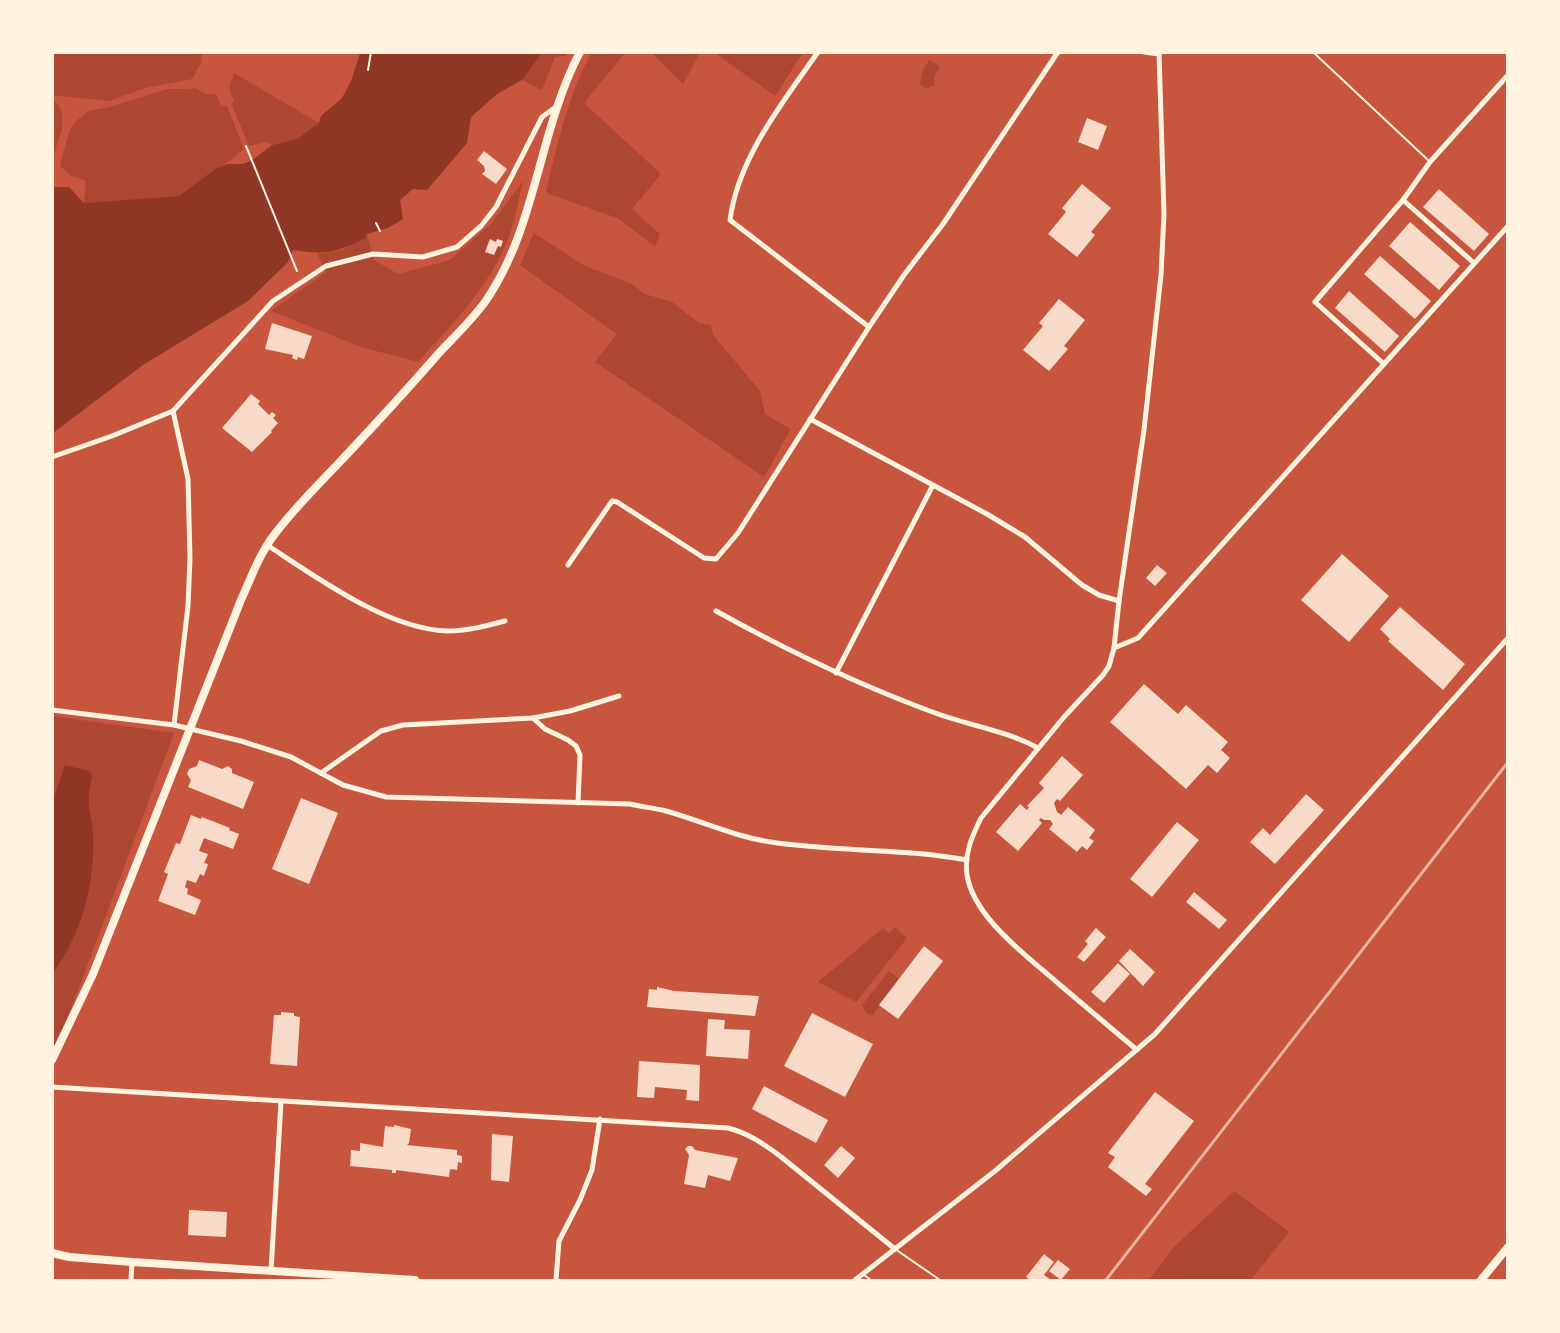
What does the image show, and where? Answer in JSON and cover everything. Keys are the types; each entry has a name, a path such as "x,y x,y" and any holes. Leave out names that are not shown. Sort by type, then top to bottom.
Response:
{"main road":[{"path":"52,1060 93,974 241,600 267,545 294,511 411,386 483,304 498,281 526,220 567,78 580,52"},
{"path":"1481,1281 1508,1247"},
{"path":"52,1253 69,1257 132,1262 413,1280"}],"street":[{"path":"818,52 771,119 755,148 731,206 729,220 869,327"},
{"path":"568,565 612,501 704,558 716,558 738,533 904,274 943,224 1058,52"},
{"path":"1137,1050 1017,947 988,917 972,888 966,860 972,835 981,818 1064,717 1103,675 1109,666 1114,648 1144,430 1161,275 1164,214 1159,53 1144,52"},
{"path":"1384,364 1315,302 1403,200 1431,162 1508,75"},
{"path":"52,457 173,411 273,301 326,266 373,254 423,257 457,246 481,226 496,207 542,117 558,106"},
{"path":"1403,200 1474,263"},
{"path":"1114,648 1138,638 1508,226"},
{"path":"173,411 188,479 190,558 188,606 174,725"},
{"path":"810,419 987,514 1025,537 1082,585 1099,595 1119,601"},
{"path":"836,673 933,485"},
{"path":"267,545 327,585 399,622 447,631 477,629 505,621"},
{"path":"716,611 836,673 939,714 1024,739 1038,748"},
{"path":"855,1281 995,1171 1155,1034 1508,638"},
{"path":"321,773 381,731 403,725 533,718 570,711 619,696"},
{"path":"52,710 190,728 273,750 343,785 386,797 630,804 665,811 744,837 772,842 938,855 966,860"},
{"path":"533,718 545,729 576,746 580,755 578,803"},
{"path":"52,1087 600,1119 717,1127 738,1131 761,1142 780,1156 894,1249"},
{"path":"270,1271 281,1102"},
{"path":"556,1281 559,1241 592,1170 600,1119"},
{"path":"131,1281 132,1262"}],"lane":[{"path":"1313,52 1431,162"},
{"path":"894,1249 940,1281"},
{"path":"863,1274 871,1281"}],"path":[{"path":"368,69 371,52"},
{"path":"246,146 297,271"},
{"path":"376,224 380,231"}],"shaded area":[{"path":"52,53 202,53 201,63 192,79 145,88 109,101 53,95"},
{"path":"360,53 540,53 522,80 497,94 471,117 467,143 427,190 413,189 400,200 403,219 388,228 367,234 365,238 338,250 314,252 293,250 288,262 248,301 143,365 53,433 53,187 69,187 84,203 179,196 215,169 228,164 243,164 251,161 272,145 297,139 319,123 321,116 342,98 351,81"},
{"path":"540,53 568,53 566,56 555,57 542,90 522,80"},
{"path":"591,53 625,53 584,103 661,174 632,209 660,234 655,246 617,218 546,193 570,104"},
{"path":"652,53 700,53 683,84"},
{"path":"715,53 802,54 775,96"},
{"path":"929,60 940,67 934,77 935,85 926,89 920,84 922,72"},
{"path":"234,73 319,123 297,139 272,145 267,142 249,146 231,103 234,101 229,88"},
{"path":"195,88 206,94 216,94 221,106 227,106 244,149 179,196 84,203 86,181 72,176 60,166 69,132 75,122 89,111 110,107 167,89"},
{"path":"53,100 62,112 63,124 53,153"},
{"path":"523,181 511,231 494,268 471,301 418,362 361,347 271,311 326,272 317,254 343,250 367,234 374,260 398,274 450,260 492,223"},
{"path":"534,233 585,266 632,284 645,294 672,302 699,323 711,325 713,335 760,391 765,414 791,429 764,477 595,362 617,334 520,265"},
{"path":"53,716 174,733 67,1020 53,1048"},
{"path":"65,765 88,771 92,775 89,800 93,831 92,872 79,925 72,942 53,973 53,800"},
{"path":"895,927 907,938 856,1002 818,982 883,928 889,933"},
{"path":"889,971 899,979 872,1016 866,1013 862,1005"},
{"path":"1234,1191 1289,1232 1251,1280 1149,1280 1174,1247"}],"building":[{"path":"1087,118 1107,126 1098,150 1078,142"},
{"path":"484,151 507,169 496,184 482,174 485,171 484,166 477,160"},
{"path":"1082,184 1111,208 1091,232 1095,235 1077,257 1048,234 1066,212 1062,208"},
{"path":"1439,189 1489,234 1474,251 1423,207"},
{"path":"1410,222 1460,266 1439,290 1389,246"},
{"path":"490,239 496,242 497,239 503,241 494,255 485,252"},
{"path":"1380,256 1431,301 1415,319 1364,274"},
{"path":"1349,291 1399,336 1385,352 1335,308"},
{"path":"1059,299 1085,320 1064,346 1068,349 1049,371 1023,350 1043,326 1039,323"},
{"path":"272,323 312,336 304,359 298,357 297,360 292,358 293,355 265,349"},
{"path":"251,394 260,401 258,404 269,415 272,412 276,415 273,418 278,423 252,452 222,428"},
{"path":"1342,554 1389,596 1349,642 1301,600"},
{"path":"1157,565 1167,573 1155,586 1146,578"},
{"path":"1400,607 1465,664 1443,690 1388,641 1390,639 1380,629"},
{"path":"1144,684 1178,714 1186,705 1228,742 1221,750 1230,758 1217,773 1208,765 1186,789 1110,722"},
{"path":"1062,756 1083,775 1060,801 1057,799 1054,803 1057,812 1061,815 1068,807 1095,830 1089,838 1094,841 1087,850 1082,846 1077,852 1049,829 1053,824 1050,820 1041,818 1039,820 1042,823 1018,851 996,832 1020,804 1027,810 1029,807 1027,806 1044,788 1039,783"},
{"path":"199,760 222,769 228,766 232,769 232,773 254,782 243,809 188,787 191,780 187,774 189,769 197,766"},
{"path":"1306,794 1324,810 1275,864 1250,842 1263,828 1270,835"},
{"path":"301,798 338,813 309,884 272,869"},
{"path":"191,815 230,828 229,830 239,834 233,849 204,838 199,851 208,854 204,863 208,864 204,876 200,874 196,883 187,880 185,887 188,889 187,894 201,900 195,915 158,901 168,874 164,872 176,843 180,844"},
{"path":"1177,822 1199,840 1152,897 1130,879"},
{"path":"1194,892 1227,920 1219,929 1186,902"},
{"path":"1096,928 1106,937 1084,962 1077,957 1088,944 1085,941"},
{"path":"924,946 943,961 898,1019 879,1005"},
{"path":"1130,949 1155,972 1143,986 1119,961"},
{"path":"1118,963 1130,974 1104,1003 1091,992"},
{"path":"657,987 674,991 759,996 755,1016 647,1007 649,989 657,990"},
{"path":"281,1012 294,1013 294,1016 300,1017 297,1066 270,1064 274,1015 281,1015"},
{"path":"812,1013 873,1044 845,1097 784,1066"},
{"path":"708,1019 725,1020 724,1029 750,1030 748,1059 706,1056"},
{"path":"639,1061 700,1065 699,1101 686,1100 687,1090 655,1087 654,1098 637,1097"},
{"path":"764,1086 828,1120 816,1143 752,1109"},
{"path":"1155,1092 1194,1121 1145,1184 1152,1189 1146,1196 1108,1167 1115,1157 1108,1153"},
{"path":"394,1125 411,1129 407,1145 457,1150 457,1155 462,1156 462,1163 458,1162 457,1170 450,1169 449,1177 396,1170 396,1173 392,1173 392,1170 350,1166 351,1150 360,1151 360,1143 383,1147 385,1126 394,1127"},
{"path":"492,1134 513,1136 509,1182 491,1180"},
{"path":"692,1146 695,1150 738,1158 730,1181 708,1175 705,1188 684,1184 689,1155 685,1149"},
{"path":"841,1146 855,1158 838,1178 824,1165"},
{"path":"189,1210 227,1212 226,1237 188,1235"},
{"path":"1044,1254 1054,1262 1044,1275 1051,1280 1030,1280 1026,1277"},
{"path":"1058,1260 1070,1269 1061,1280 1049,1271"}],"railway":[{"path":"1106,1280 1508,762"}]}
